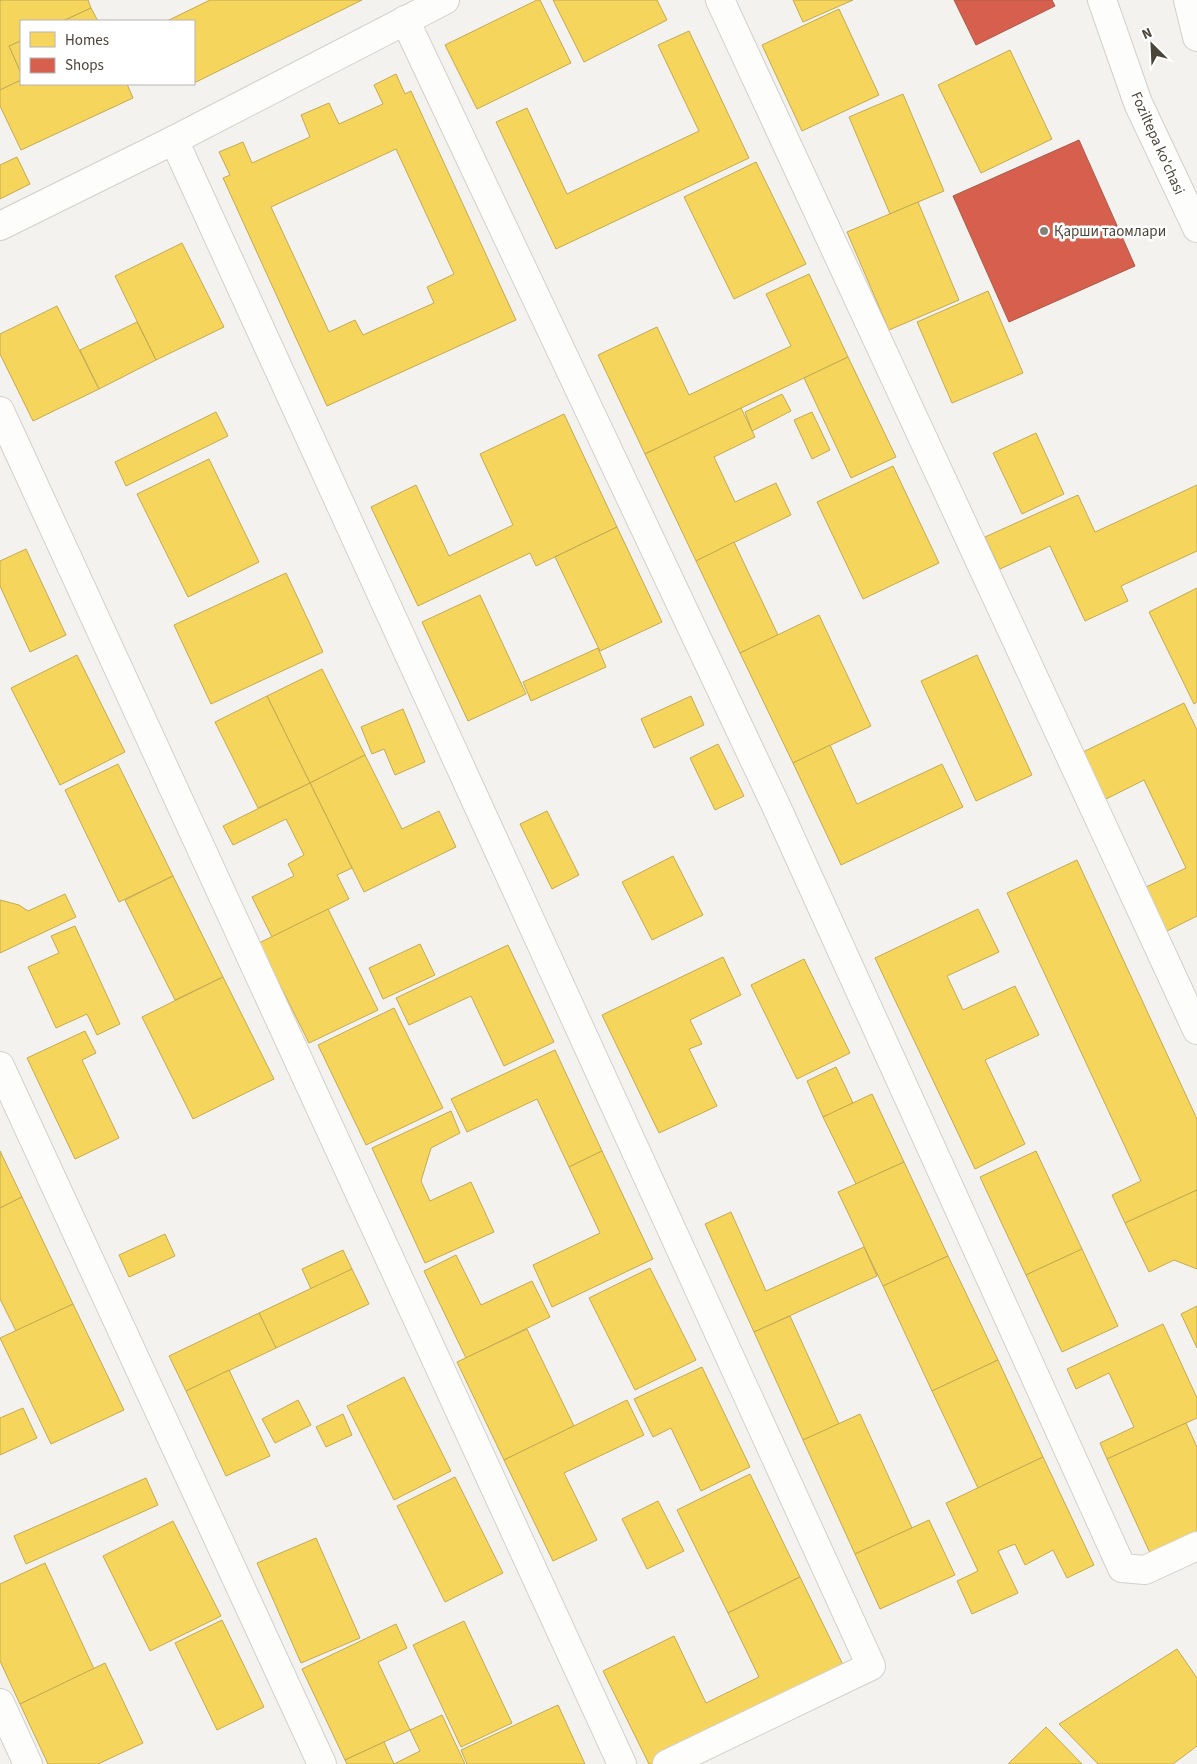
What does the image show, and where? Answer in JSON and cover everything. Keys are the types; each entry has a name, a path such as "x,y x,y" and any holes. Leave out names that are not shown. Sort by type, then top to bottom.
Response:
{"street":[{"path":"0,226 174,140 445,0"},
{"path":"720,0 1197,1030"},
{"name":"Foziltepa ko'chasi","path":"1102,0 1138,103 1197,228"},
{"path":"1188,0 1197,37"},
{"path":"405,20 776,808 1122,1568 1145,1570 1197,1546"},
{"path":"174,140 871,1666 667,1764"},
{"path":"0,411 622,1764"},
{"path":"0,1066 322,1764"},
{"path":"0,1703 28,1764"}],"building: Homes":[{"path":"0,0 88,0 91,8 65,20 20,20 20,41 9,46 20,71 20,80 0,90"},
{"path":"210,0 362,0 195,83 195,20 169,20"},
{"path":"540,0 571,63 477,109 445,45"},
{"path":"553,0 657,0 667,20 584,62"},
{"path":"793,0 853,0 803,22"},
{"path":"91,8 97,20 65,20"},
{"path":"839,9 879,95 802,131 762,45"},
{"path":"689,31 749,158 556,249 496,122 527,108 567,194 699,131 658,45"},
{"path":"20,41 20,71 9,46"},
{"path":"1010,50 1052,139 981,173 938,85"},
{"path":"396,74 405,94 411,91 516,320 327,406 223,178 230,175 219,152 243,142 252,163 310,137 301,115 329,103 339,124 383,104 374,85","holes":["396,149 454,274 427,287 434,303 363,335 355,320 329,332 271,207"]},
{"path":"20,80 20,85 127,85 133,98 21,150 0,106 0,90"},
{"path":"903,94 944,191 890,214 849,117"},
{"path":"17,157 30,184 0,199 0,165"},
{"path":"756,162 806,264 734,299 684,197"},
{"path":"918,202 959,300 889,330 847,232"},
{"path":"182,243 224,327 156,360 115,276"},
{"path":"809,274 848,357 645,454 598,355 657,327 689,395 791,346 766,294"},
{"path":"988,291 1023,373 952,403 917,322"},
{"path":"57,306 99,389 33,421 0,354 0,334"},
{"path":"137,322 156,360 99,389 80,350"},
{"path":"848,357 896,457 851,478 804,378"},
{"path":"782,394 791,411 752,431 745,412"},
{"path":"741,408 755,437 714,457 735,502 776,483 791,515 696,561 645,454"},
{"path":"216,412 228,436 126,486 115,462"},
{"path":"812,412 830,450 812,459 794,420"},
{"path":"564,414 617,527 536,566 530,553 418,606 371,507 416,485 449,556 513,525 480,454"},
{"path":"1036,433 1064,494 1022,514 993,453"},
{"path":"209,459 259,562 188,597 137,494"},
{"path":"893,466 939,563 863,599 817,502"},
{"path":"1197,485 1197,551 1121,586 1128,601 1085,621 1050,546 1000,569 985,537 1078,495 1095,532"},
{"path":"617,527 662,622 600,651 555,557"},
{"path":"734,542 778,635 740,653 696,561"},
{"path":"26,549 66,635 30,652 0,586 0,561"},
{"path":"286,573 323,652 211,704 174,625"},
{"path":"1197,588 1197,702 1194,704 1149,612"},
{"path":"480,595 526,694 468,721 422,622"},
{"path":"819,615 871,726 793,763 740,653"},
{"path":"598,648 606,667 531,701 523,682"},
{"path":"77,655 125,752 60,785 11,688"},
{"path":"977,655 1032,775 976,801 921,681"},
{"path":"322,669 365,755 310,783 267,696"},
{"path":"267,696 310,783 258,808 215,722"},
{"path":"691,696 704,725 654,748 641,719"},
{"path":"1184,703 1197,730 1197,916 1167,931 1146,887 1186,868 1144,780 1106,799 1083,752"},
{"path":"403,709 425,762 395,775 384,749 372,754 361,727"},
{"path":"718,744 744,796 715,810 690,758"},
{"path":"830,745 857,804 942,764 963,807 841,865 793,763"},
{"path":"365,755 402,829 439,811 456,847 364,892 310,783"},
{"path":"118,764 173,876 119,902 65,790"},
{"path":"310,783 352,868 337,875 349,899 272,937 252,897 294,876 288,864 304,855 286,819 233,845 223,826"},
{"path":"547,811 579,875 552,889 520,824"},
{"path":"673,856 703,915 652,940 622,882"},
{"path":"1077,860 1197,1119 1197,1190 1125,1223 1112,1195 1141,1181 1007,893"},
{"path":"173,876 223,977 175,1000 125,900"},
{"path":"65,894 76,917 0,953 0,900 19,905 28,911"},
{"path":"328,909 378,1010 309,1043 259,943"},
{"path":"978,909 999,952 947,976 963,1010 1015,986 1039,1035 985,1060 1025,1144 975,1169 875,958"},
{"path":"75,926 120,1024 97,1035 87,1014 56,1028 28,967 59,953 51,936"},
{"path":"420,944 435,975 383,999 369,968"},
{"path":"508,945 554,1042 504,1066 471,996 409,1025 396,998"},
{"path":"723,957 741,995 690,1020 702,1044 689,1049 717,1106 659,1133 602,1015"},
{"path":"804,959 850,1053 797,1079 751,985"},
{"path":"223,977 274,1079 193,1119 142,1017"},
{"path":"394,1008 443,1108 366,1145 318,1045"},
{"path":"85,1031 96,1053 82,1060 119,1138 75,1159 27,1058"},
{"path":"555,1050 602,1151 569,1167 537,1099 467,1132 451,1099"},
{"path":"836,1067 853,1103 823,1117 807,1081"},
{"path":"872,1094 904,1162 856,1184 823,1117"},
{"path":"451,1111 460,1133 431,1148 421,1181 430,1201 471,1182 494,1232 425,1263 372,1148"},
{"path":"0,1151 22,1197 0,1208"},
{"path":"602,1151 653,1259 552,1307 533,1265 600,1233 569,1167"},
{"path":"1036,1151 1082,1249 1026,1275 980,1177"},
{"path":"904,1162 948,1256 883,1286 838,1192"},
{"path":"1197,1190 1197,1269 1174,1260 1149,1272 1125,1223"},
{"path":"22,1197 73,1304 16,1331 0,1299 0,1208"},
{"path":"731,1212 766,1291 864,1247 877,1276 754,1332 705,1224"},
{"path":"165,1234 175,1256 129,1277 119,1255"},
{"path":"1082,1249 1118,1326 1062,1352 1026,1275"},
{"path":"343,1250 352,1269 311,1289 302,1269"},
{"path":"456,1255 481,1305 532,1281 550,1317 466,1358 424,1271"},
{"path":"948,1256 998,1360 932,1391 883,1286"},
{"path":"650,1268 696,1360 635,1390 589,1298"},
{"path":"352,1269 369,1304 276,1348 259,1313"},
{"path":"73,1304 124,1410 51,1444 0,1338"},
{"path":"1197,1306 1197,1348 1181,1314"},
{"path":"259,1313 276,1348 186,1391 169,1356"},
{"path":"790,1316 839,1424 803,1440 754,1332"},
{"path":"1163,1324 1197,1398 1197,1418 1107,1459 1100,1443 1134,1427 1109,1373 1076,1389 1067,1369"},
{"path":"527,1329 574,1426 504,1460 457,1362"},
{"path":"998,1360 1043,1457 978,1488 932,1391"},
{"path":"702,1367 750,1467 701,1491 671,1428 653,1437 634,1399"},
{"path":"229,1370 270,1456 226,1476 186,1391"},
{"path":"404,1377 451,1471 394,1500 347,1406"},
{"path":"298,1400 311,1425 275,1443 262,1419"},
{"path":"627,1400 644,1435 564,1473 597,1540 553,1561 504,1460"},
{"path":"23,1408 37,1438 0,1455 0,1418"},
{"path":"343,1414 352,1435 326,1447 316,1427"},
{"path":"860,1414 912,1528 855,1554 803,1440"},
{"path":"1186,1423 1197,1447 1197,1532 1150,1553 1107,1459"},
{"path":"1043,1457 1094,1565 1067,1578 1053,1550 1025,1565 1015,1544 998,1551 1018,1593 972,1614 957,1581 978,1571 946,1503"},
{"path":"750,1474 800,1577 728,1613 677,1510"},
{"path":"455,1477 503,1573 445,1602 397,1506"},
{"path":"146,1478 158,1505 26,1564 14,1536"},
{"path":"658,1501 684,1551 647,1569 622,1519"},
{"path":"929,1520 955,1575 880,1609 855,1554"},
{"path":"173,1521 221,1616 150,1651 103,1556"},
{"path":"316,1538 360,1638 301,1663 257,1563"},
{"path":"45,1563 94,1669 20,1704 0,1661 0,1584"},
{"path":"800,1577 846,1671 655,1764 649,1764 603,1671 674,1636 706,1703 759,1677 728,1613"},
{"path":"222,1620 264,1707 217,1730 175,1643"},
{"path":"464,1621 512,1723 461,1747 413,1645"},
{"path":"396,1624 407,1648 378,1662 410,1730 345,1760 302,1669"},
{"path":"1177,1649 1197,1678 1197,1746 1173,1764 1098,1764 1059,1724"},
{"path":"105,1663 143,1743 98,1764 48,1764 20,1704"},
{"path":"558,1705 585,1764 467,1764 461,1750"},
{"path":"442,1715 465,1764 394,1764 420,1751 410,1730"},
{"path":"1046,1727 1082,1764 1008,1764"},
{"path":"384,1742 394,1764 347,1764 345,1760"}],"building: Shops":[{"path":"954,0 1052,0 1055,6 976,45"},
{"name":"Қарши таомлари","path":"1079,140 1135,266 1009,322 953,196"}],"place":[{"name":"Қарши таомлари","path":"1044,231"}]}
